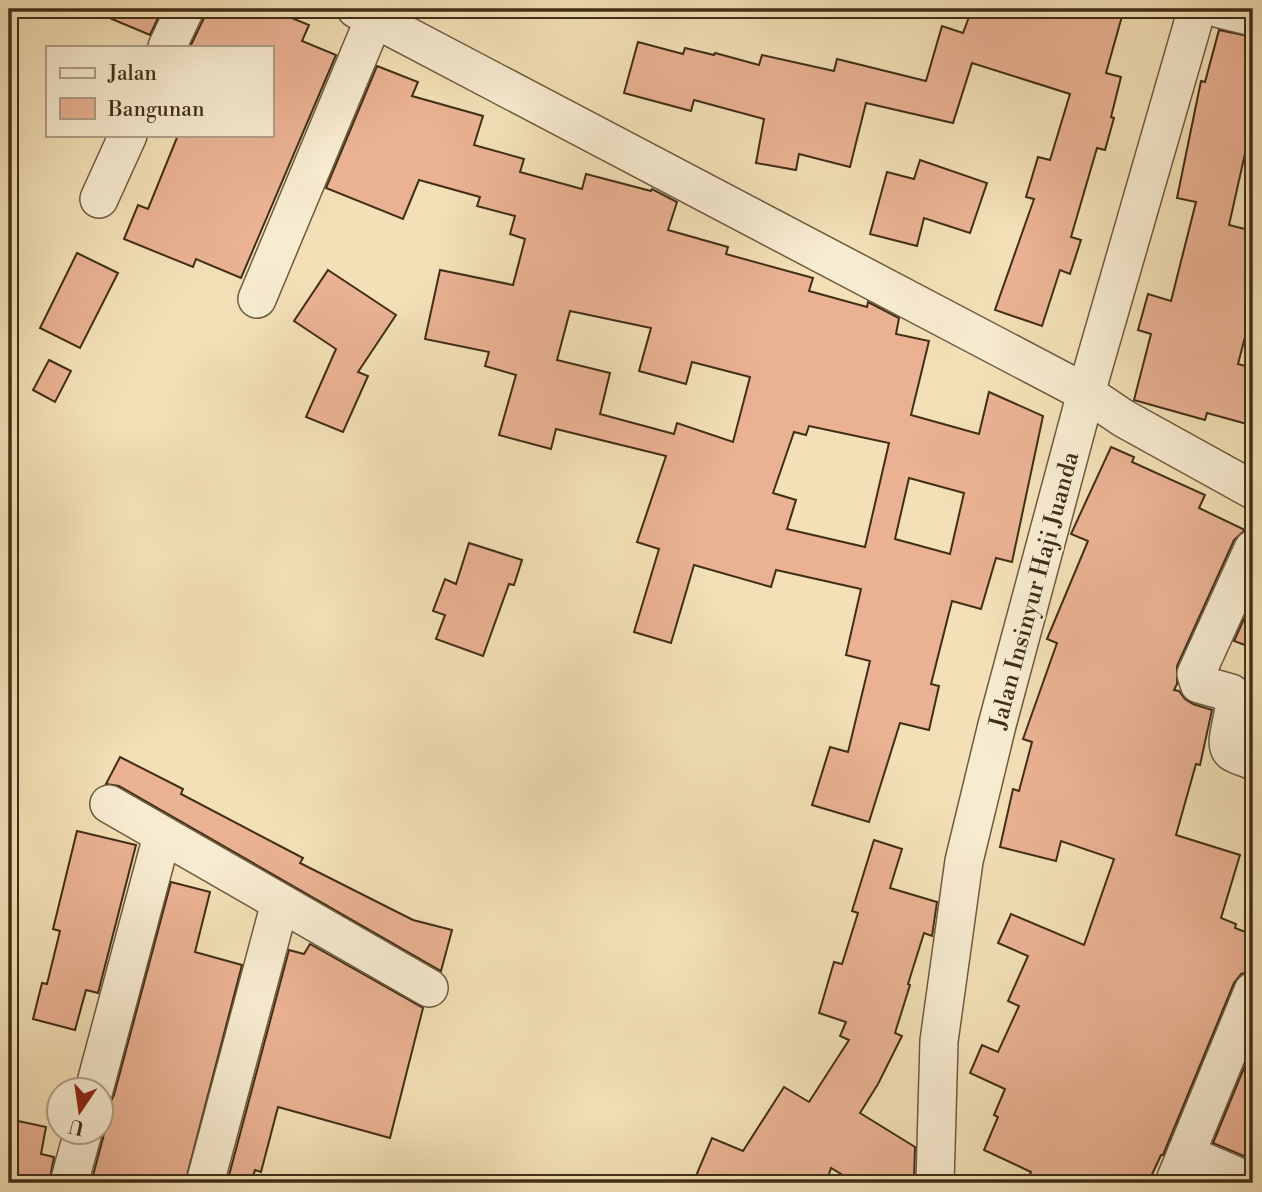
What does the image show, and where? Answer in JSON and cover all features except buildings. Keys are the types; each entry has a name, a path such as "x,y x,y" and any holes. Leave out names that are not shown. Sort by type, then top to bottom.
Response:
{"street":[{"path":"167,46 185,9"},
{"name":"Jalan Insinyur Haji Juanda","path":"935,1183 939,1041 964,861 997,725 1086,393 1197,9"},
{"path":"1220,9 1253,17"},
{"path":"257,299 365,14 1086,393 1123,418 1253,490"},
{"path":"99,198 128,136"},
{"path":"1253,549 1196,674 1199,684 1231,693 1235,708 1229,748 1253,761"},
{"path":"109,804 429,988"},
{"path":"98,1076 162,836"},
{"path":"205,1183 280,903"},
{"path":"1253,991 1180,1168 1253,1183"},
{"path":"69,1183 79,1146"}]}
